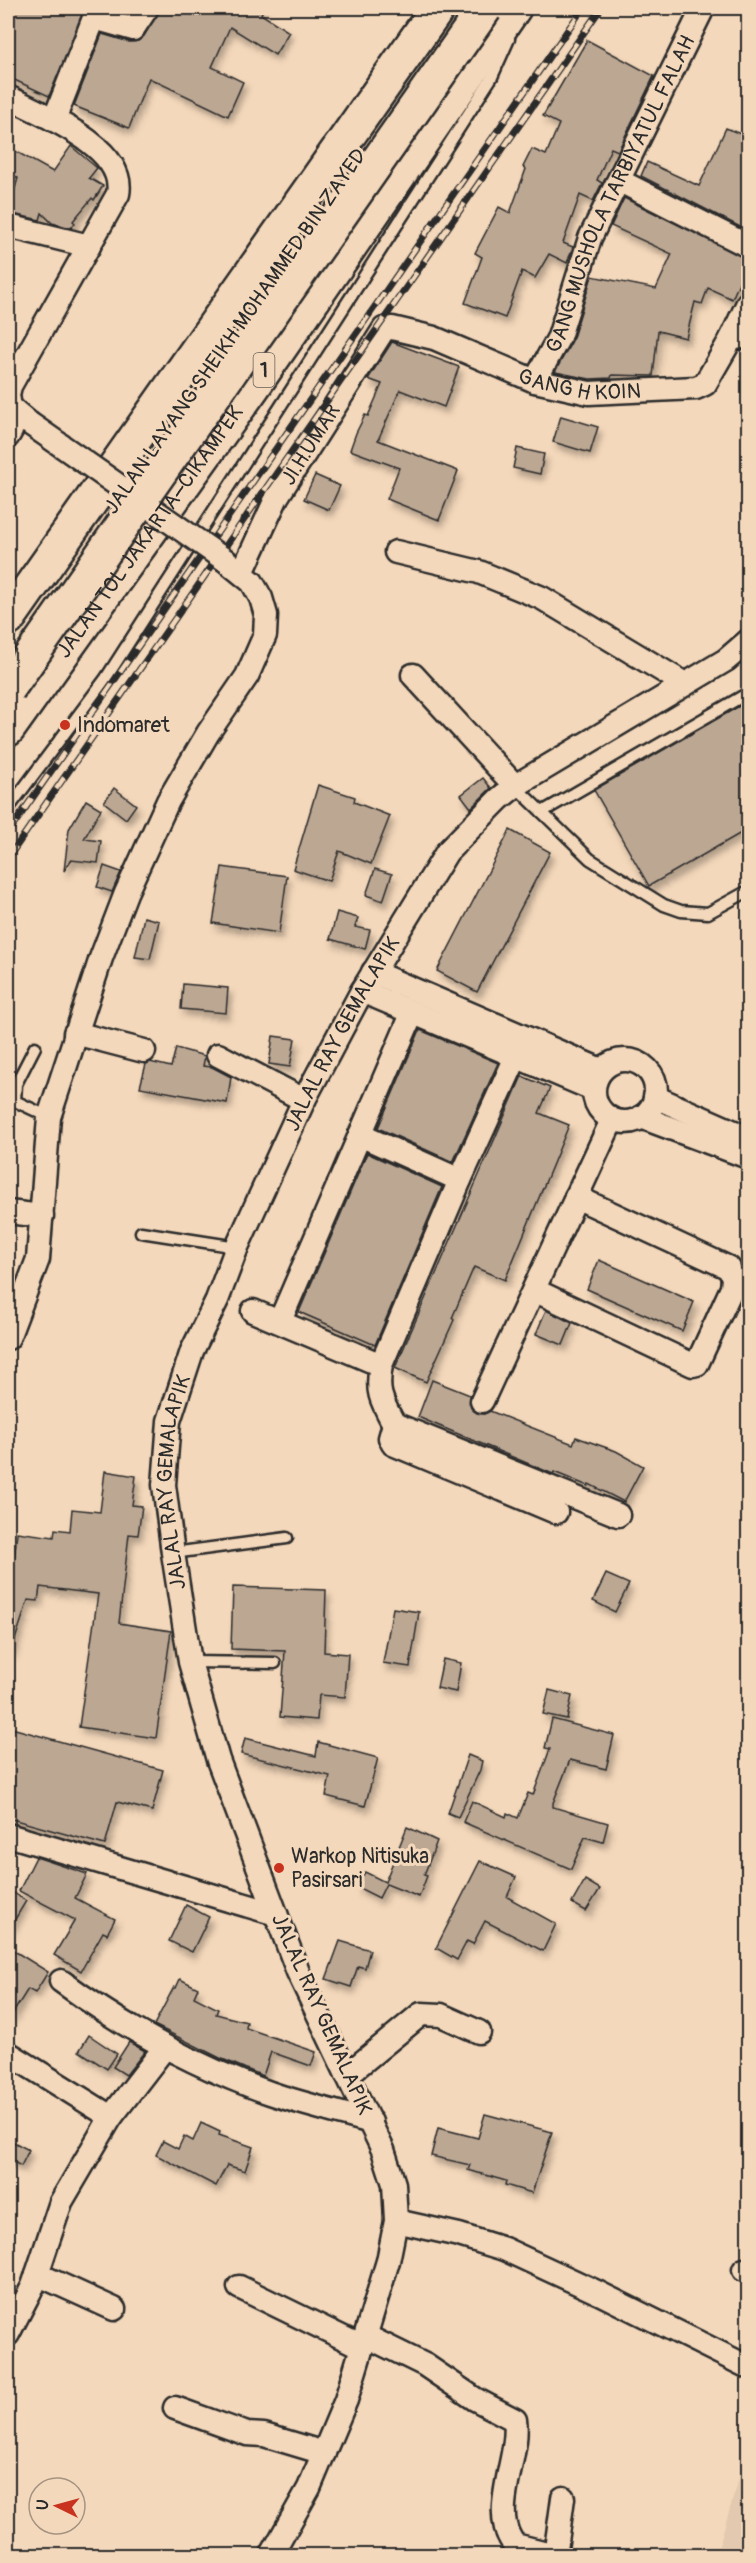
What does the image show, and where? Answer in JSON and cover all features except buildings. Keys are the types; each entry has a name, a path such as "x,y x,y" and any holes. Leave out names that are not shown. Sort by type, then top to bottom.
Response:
{"highway":[{"path":"8,618 438,8"},
{"name":"JALAN LAYANG SHEIKH MOHAMMED BIN ZAYED","path":"8,655 463,8"},
{"name":"JALAN LAYANG SHEIKH MOHAMMED BIN ZAYED","path":"8,689 485,8"},
{"name":"JALAN TOL JAKARTA–CIKAMPEK","path":"8,729 253,387 514,8"}],"street":[{"path":"54,120 94,18 133,29 147,8"},
{"name":"GANG MUSHOLA TARBIYATUL FALAH","path":"535,381 559,337 590,238 703,8"},
{"path":"8,97 80,135 111,163 118,178 118,194 10,386 8,395 10,407 24,420 233,566 252,582 261,598 267,625 261,646 247,676 208,733 168,801 126,893 75,1033 49,1118 38,1259 8,1338"},
{"path":"620,181 748,246"},
{"path":"8,226 88,246"},
{"name":"GANG H KOIN","path":"392,328 434,338 535,381 589,393 696,388 705,384 740,338 748,303"},
{"name":"JI.H.UMAR","path":"233,566 375,340 384,329 392,328"},
{"path":"8,436 24,420"},
{"path":"396,552 479,572 542,598 685,684"},
{"name":"JALAL RAY GEMALAPIK","path":"272,2556 309,2488 346,2400 388,2261 396,2221 394,2184 383,2150 298,1972 218,1760 190,1662 173,1553 164,1485 169,1421 192,1351 217,1300 237,1247 304,1100 367,982 447,852 499,799 515,786 726,660 748,641"},
{"path":"413,675 515,786"},
{"path":"367,982 412,1014 516,1057 597,1080"},
{"path":"367,982 597,1080"},
{"path":"280,1321 412,1014"},
{"path":"75,1033 144,1051"},
{"path":"218,1055 304,1100"},
{"path":"516,1057 460,1180 381,1365 377,1384 383,1404 394,1424 618,1515"},
{"path":"616,1060 634,1060 649,1071 656,1088 655,1097 650,1109 641,1117 632,1121 612,1120 596,1104 597,1080 616,1060"},
{"path":"655,1097 748,1138"},
{"path":"641,1117 748,1156"},
{"path":"482,1401 612,1120"},
{"path":"360,1135 460,1180"},
{"path":"534,1290 693,1365 697,1364 732,1288 733,1278 729,1268 576,1197"},
{"path":"8,1212 42,1216"},
{"path":"253,1311 381,1365"},
{"path":"394,1424 390,1438 393,1444 556,1512"},
{"path":"8,1835 276,1914"},
{"path":"61,1982 95,2007 165,2047 270,2092 370,2122"},
{"path":"347,2075 421,2014 441,2015 479,2031"},
{"path":"8,2334 37,2274 61,2202 111,2117 165,2047"},
{"path":"8,2053 111,2117"},
{"path":"396,2221 459,2235 504,2249 609,2297 748,2367"},
{"path":"37,2274 114,2309"},
{"path":"239,2287 364,2342 425,2365 475,2399 515,2420 516,2436 504,2494 504,2509 509,2532 516,2545 555,2555 563,2498"},
{"path":"175,2408 246,2434 264,2436 324,2454"}],"lane":[{"path":"8,809 106,678 492,77 520,8"},
{"path":"542,812 748,693"},
{"path":"515,786 590,859 664,905 681,911 708,914 748,891"},
{"path":"35,1047 16,1084 15,1101 49,1118"},
{"path":"141,1232 237,1247"},
{"path":"173,1553 287,1538"},
{"path":"190,1662 275,1663"}],"shaded area":[{"path":"748,2472 748,2555 716,2555 740,2475"}],"railway":[{"path":"8,833 583,8"},
{"path":"8,858 601,8"}],"place":[{"name":"Indomaret","path":"65,725"},
{"name":"Warkop Nitisuka Pasirsari","path":"279,1868"}]}
